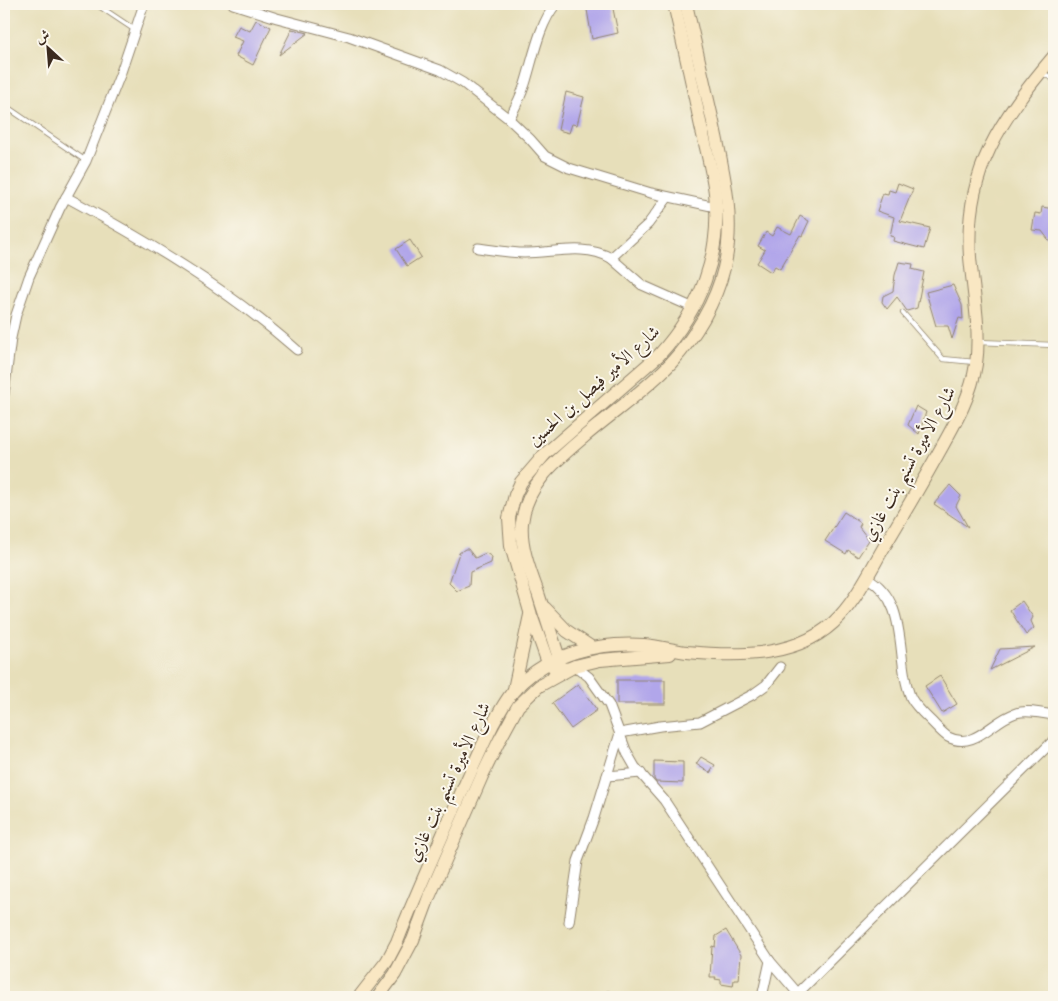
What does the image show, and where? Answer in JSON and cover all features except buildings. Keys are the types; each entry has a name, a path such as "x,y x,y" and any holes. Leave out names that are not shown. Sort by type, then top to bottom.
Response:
{"main road":[{"name":"شارع الأمير فيصل بن الحسين","path":"554,667 531,615 511,546 509,531 512,506 521,482 530,470 561,439 658,355 681,329 694,308 708,272 712,255 716,232 716,207 712,175 674,4"},
{"name":"شارع الأمير فيصل بن الحسين","path":"554,667 542,604 528,564 522,524 525,510 536,486 545,472 557,460 671,364 704,319 724,269 728,235 726,189 722,160 686,4"},
{"name":"شارع الأميرة تسنيم بنت غازي","path":"378,997 395,974 413,940 429,897 482,776 512,715 554,667 575,666 600,660 684,652 742,654 795,646 818,634 835,620 858,591 952,428 970,391 978,342 969,235 974,190 992,140 1012,109 1054,56"},
{"path":"542,604 567,631 591,647"},
{"path":"514,689 531,615"},
{"name":"شارع الأميرة تسنيم بنت غازي","path":"359,997 387,961 397,942 481,747 514,689 591,647 645,645 684,652"}],"street":[{"path":"4,394 11,338 16,315 29,277 66,197 86,161 136,30 144,4"},
{"path":"233,4 349,37 431,66 463,83 509,119 545,156 556,162 622,185 668,198 716,207"},
{"path":"509,119 525,85 531,61 550,11 556,4"},
{"path":"66,197 128,230 225,294 264,321 297,350"},
{"path":"611,258 648,224 668,198"},
{"path":"478,248 523,253 584,250 603,254 611,258 642,285 694,308"},
{"path":"866,577 878,583 893,607 911,696 918,708 946,736 961,741 968,740 1006,717 1021,711 1054,715"},
{"path":"575,666 589,677 600,691 613,713 627,753 667,805 770,962 799,995 1054,740"},
{"path":"620,733 700,722 752,695 766,685 780,667"},
{"path":"570,922 578,862 620,733"},
{"path":"607,776 641,773"},
{"path":"762,997 770,962"}],"lane":[{"path":"96,4 136,30"},
{"path":"1040,72 1054,79"},
{"path":"4,104 86,161"},
{"path":"903,313 943,359 976,362"},
{"path":"978,342 1054,345"}]}
